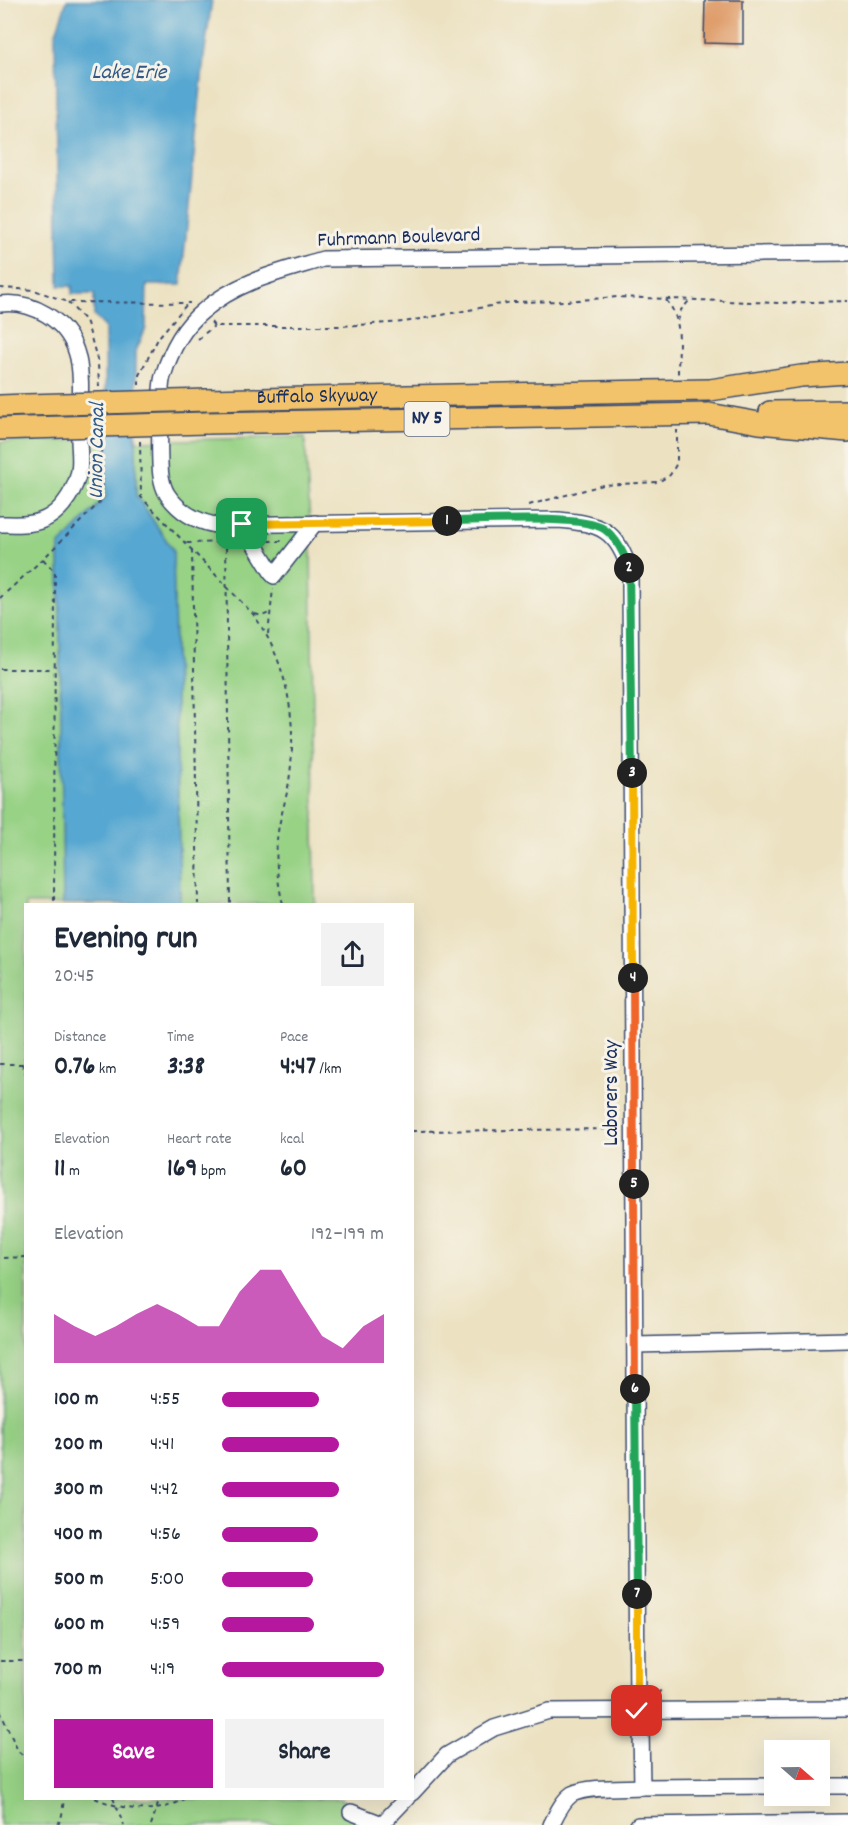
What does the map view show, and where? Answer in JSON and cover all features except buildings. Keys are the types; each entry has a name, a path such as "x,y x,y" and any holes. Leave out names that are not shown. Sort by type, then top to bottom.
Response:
{"highway":[{"path":"710,390 801,376 848,373"},
{"name":"Buffalo Skyway","path":"0,406 848,388"},
{"name":"Buffalo Skyway","path":"0,429 848,411"},
{"path":"709,414 759,423 848,431"}],"street":[{"name":"Fuhrmann Boulevard","path":"559,520 215,525 194,519 184,512 166,492 161,475 162,379 177,341 202,312 246,283 323,259 848,253"},
{"path":"0,303 22,304 38,309 50,317 65,331 76,351 79,368 79,471 70,495 50,516 27,525 0,524"},
{"name":"Laborers Way","path":"559,520 584,522 604,528 618,544 630,572 637,1711 641,1729 642,1787"},
{"path":"242,524 274,576 315,523"},
{"path":"635,1345 848,1340"},
{"path":"414,1791 447,1755 494,1728 549,1711 848,1709"},
{"path":"551,1825 559,1808 572,1795 589,1790 642,1787 764,1786"},
{"path":"830,1786 848,1786"},
{"path":"351,1812 382,1824 405,1800"},
{"path":"638,1825 848,1824 848,1816"}],"path":[{"path":"0,288 34,290 68,302 194,303"},
{"path":"198,338 214,326 342,326 404,322 512,302 617,297 778,303 848,301"},
{"path":"666,300 674,309 678,321"},
{"path":"678,380 678,321 681,310 688,301"},
{"path":"139,375 159,337 188,303"},
{"path":"210,321 214,326"},
{"path":"529,505 603,485 658,482 670,475 677,463 677,428"},
{"path":"0,598 102,500"},
{"path":"225,543 230,903"},
{"path":"198,903 192,550 226,583 268,634 286,682 292,712 293,753 277,839 283,903"},
{"path":"43,559 55,572 54,903"},
{"path":"268,634 274,583"},
{"path":"253,614 262,616 269,614"},
{"path":"0,669 53,669"},
{"path":"0,1065 24,1064"},
{"path":"414,1131 618,1129"},
{"path":"4,1258 24,1257"},
{"path":"0,1661 24,1661"},
{"path":"658,1694 663,1687"},
{"path":"0,1712 18,1751 24,1756"},
{"path":"58,1825 64,1800"},
{"path":"100,1800 118,1807 157,1809 182,1800"},
{"path":"114,1800 124,1825"},
{"path":"152,1825 161,1800"}],"green space":[{"path":"305,437 311,539 315,903 180,903 173,550 136,495 136,441"},
{"path":"105,440 106,497 59,546 63,903 24,903 24,1800 342,1800 364,1824 362,1825 0,1825 0,442"}],"water":[{"name":"Lake Erie","path":"67,0 212,0 181,285 147,285 146,328 136,351 136,495 173,550 180,903 63,903 59,546 106,497 105,327 94,316 94,294 72,294 72,286 59,286 55,35"}],"route":[{"path":"242,524 559,520 584,522 604,528 618,544 626,559 630,572 637,1711"}],"water label":[{"name":"Union Canal","path":"98,451"}]}
